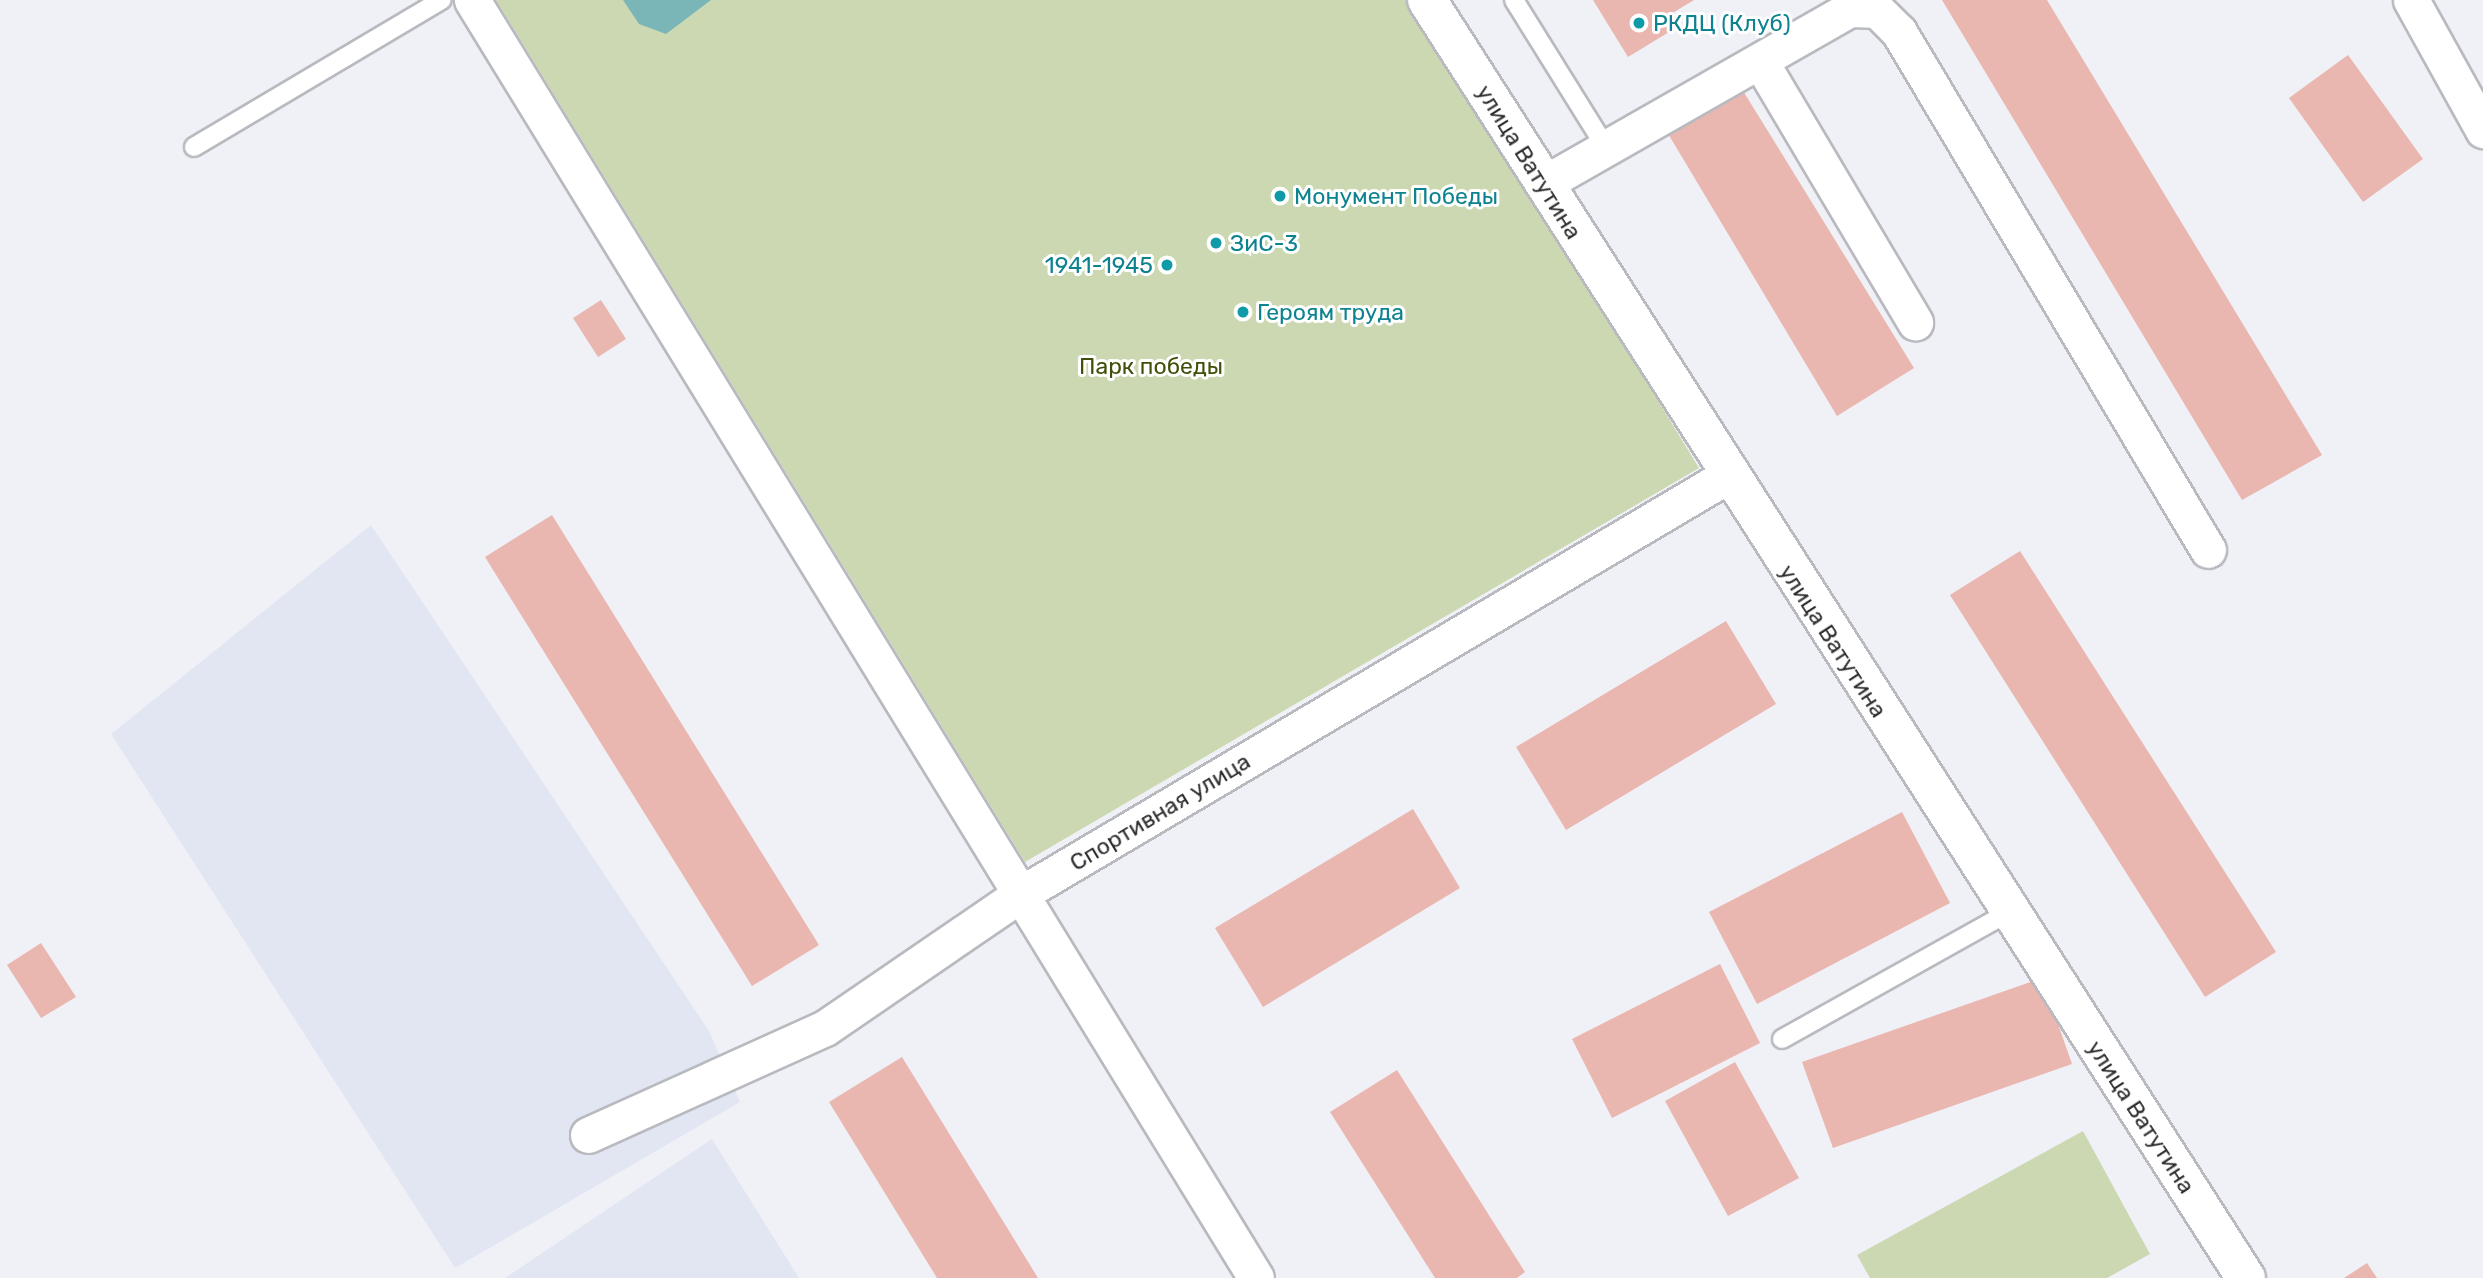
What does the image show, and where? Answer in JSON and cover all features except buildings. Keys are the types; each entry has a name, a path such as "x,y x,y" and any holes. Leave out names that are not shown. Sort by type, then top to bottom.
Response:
{"street":[{"path":"472,0 1256,1278"},
{"name":"улица Ватутина","path":"1427,0 1727,476 2246,1278"},
{"path":"2411,0 2483,130"},
{"path":"1543,184 1850,9 1864,6 1890,19 2208,550"},
{"path":"1760,61 1915,322"},
{"name":"Спортивная улица","path":"588,1135 825,1028 1019,895 1727,476"}],"lane":[{"path":"194,147 442,0"},
{"path":"1514,0 1605,148"},
{"path":"1782,1039 2009,912"}],"shaded area":[{"path":"371,525 709,1031 740,1102 455,1268 111,734"},
{"path":"712,1139 799,1278 505,1278"}],"green space":[{"name":"Парк победы","path":"496,0 1414,0 1699,468 1025,862"},
{"path":"2083,1131 2150,1254 2107,1278 1870,1278 1857,1255"}],"water":[{"path":"623,0 711,0 666,34 639,24"}],"place":[{"name":"РКДЦ (Клуб)","path":"1639,23"},
{"name":"Монумент Победы","path":"1280,196"},
{"name":"ЗиС-3","path":"1216,243"},
{"name":"1941-1945","path":"1167,265"},
{"name":"Героям труда","path":"1243,312"}]}
